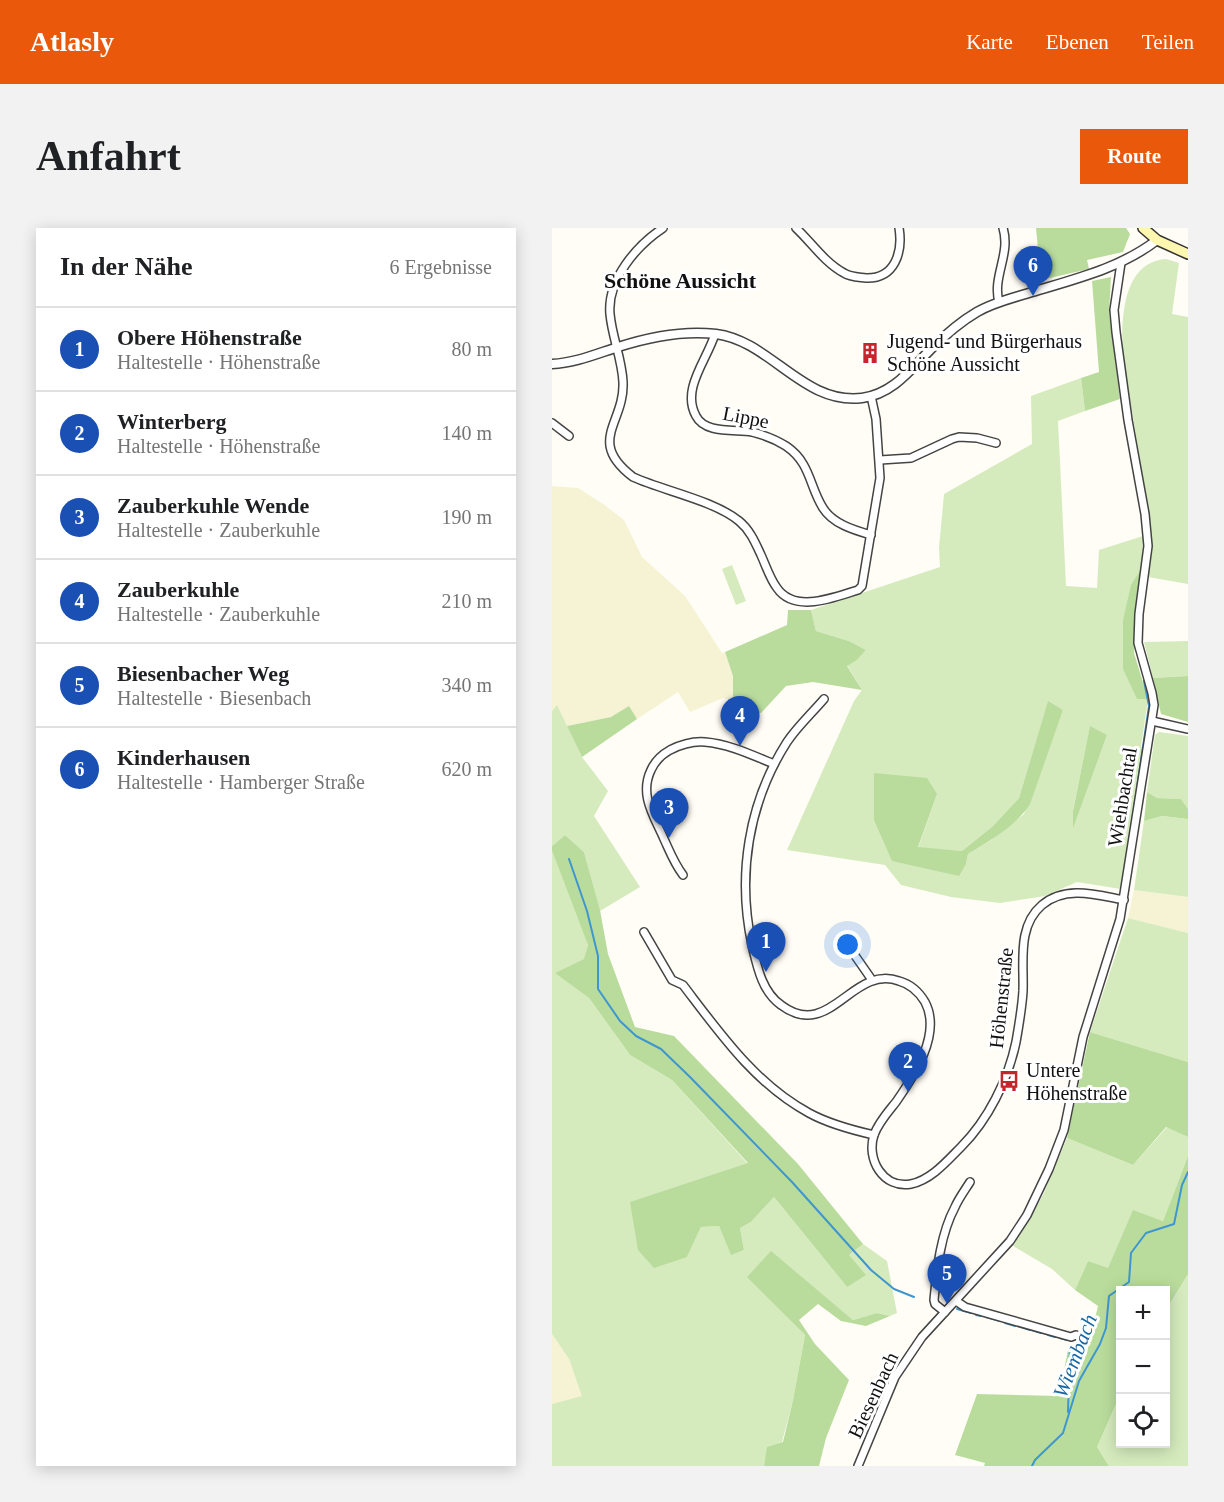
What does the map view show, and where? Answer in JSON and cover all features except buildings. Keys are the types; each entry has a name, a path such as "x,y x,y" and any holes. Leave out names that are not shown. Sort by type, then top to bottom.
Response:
{"main road":[{"path":"1143,228 1157,240 1188,254"}],"street":[{"path":"663,228 637,252 615,284 611,298 610,313 623,383 610,436 610,448 614,458 633,477 717,509 740,522 754,538 776,587 788,599 815,602 858,590 862,586 877,505 880,460 871,396"},
{"path":"796,228 832,265 845,274 872,278 888,272 895,264 900,244 899,228"},
{"path":"999,302 996,284 1005,244 1003,228"},
{"path":"552,364 583,359 656,336 715,334 731,338 755,349 796,379 826,394 849,398 871,396 898,382 956,326 976,312 999,302 1121,263 1157,240"},
{"name":"Wiehbachtal","path":"956,1301 1015,1234 1027,1215 1048,1169 1064,1130 1083,1037 1115,938 1124,900 1152,721 1152,693 1138,643 1148,546 1114,310 1121,263"},
{"name":"Lippe","path":"715,334 693,387 692,407 698,420 707,426 768,436 788,447 808,471 824,509 848,528 871,535"},
{"path":"552,423 569,435"},
{"path":"880,460 912,458 959,437 977,438 996,443"},
{"path":"644,932 672,980 683,985 739,1055 775,1090 808,1113 874,1136 878,1125 904,1089 928,1040 929,1012 924,1000 907,984 895,979 884,978 872,980 857,987 833,1008 821,1013 797,1013 781,1006 769,994 761,976 744,902 745,862 755,812 774,764 788,740 824,699"},
{"path":"1152,721 1188,729"},
{"path":"683,875 674,863 648,805 647,778 655,762 665,752 681,745 703,742 738,750 774,764"},
{"name":"Höhenstraße","path":"874,1136 873,1159 879,1172 888,1179 901,1184 911,1184 934,1173 974,1133 992,1104 1010,1062 1020,1014 1024,940 1034,913 1058,895 1091,894 1124,900"},
{"path":"849,947 872,980"},
{"path":"945,1312 935,1304 934,1300 939,1259 952,1213 970,1182"},
{"path":"956,1301 965,1307 1071,1337 1076,1335"},
{"name":"Biesenbach","path":"858,1466 894,1377 922,1337 956,1301"}],"shaded area":[{"path":"552,486 578,488 624,520 642,557 685,596 722,653 725,652 733,676 733,700 723,698 690,712 678,692 637,719 629,707 611,717 567,726 557,706 552,711"},
{"path":"1134,890 1188,897 1188,933 1128,918"},
{"path":"552,1334 569,1359 583,1396 552,1404"}],"green space":[{"path":"1036,228 1126,228 1130,234 1123,252 1087,260 1089,269 1041,280"},
{"path":"1166,259 1179,263 1172,314 1188,317 1188,584 1148,577 1151,525 1123,358 1124,312 1132,282 1140,271 1151,263"},
{"path":"1111,277 1109,313 1120,399 1085,411 1081,378 1099,372 1092,281"},
{"path":"1081,378 1085,411 1058,421 1066,586 1097,588 1099,550 1143,536 1142,568 1123,620 1137,699 1148,699 1141,747 1144,748 1124,887 1121,889 1077,882 1045,896 1000,903 951,897 901,885 885,865 787,850 854,701 862,690 847,665 857,660 866,650 849,641 816,631 811,610 940,567 939,548 944,494 1032,444 1031,396","holes":["1048,702 1063,710 1024,814 990,841 968,854 966,864 892,861 937,794 918,848 962,851 993,826 1019,798","1090,727 1107,735 1073,825 1073,810"]},
{"path":"732,565 746,601 736,605 722,569"},
{"path":"1142,568 1134,653 1148,699 1137,699 1123,669 1123,620 1131,585"},
{"path":"788,610 811,610 816,631 849,641 866,650 857,660 847,666 862,690 813,682 786,686 761,713 754,712 749,703 733,700 733,676 725,652 787,625"},
{"path":"1188,641 1188,676 1153,678 1144,642"},
{"path":"1188,676 1188,722 1161,714 1153,678"},
{"path":"1048,701 1063,710 1030,804 1018,819 968,854 966,864 959,876 892,861 874,820 874,773 927,778 937,794 918,847 962,851 993,826 1019,798"},
{"path":"557,705 582,757 608,791 594,816 640,887 600,911 584,852 565,835 552,846 552,711"},
{"path":"629,706 637,719 582,757 567,726 611,717"},
{"path":"1090,726 1107,735 1073,828 1073,811"},
{"path":"1159,732 1188,736 1188,809 1181,799 1157,798 1147,792 1155,735"},
{"path":"1147,792 1157,798 1181,799 1188,809 1188,819 1162,816 1144,821"},
{"path":"1162,816 1188,819 1188,897 1134,890 1144,821"},
{"path":"565,835 584,852 600,910 608,954 635,1027 674,1036 798,1164 863,1244 849,1255 866,1275 847,1287 774,1197 751,1222 740,1228 744,1250 731,1255 719,1226 701,1227 687,1257 654,1268 638,1250 630,1202 748,1163 672,1080 630,1055 589,998 555,973 584,959 588,945 552,851 552,846"},
{"path":"552,851 588,944 585,959 556,973 589,998 630,1055 672,1080 748,1164 631,1202 687,1257 701,1227 719,1226 731,1254 744,1250 740,1228 751,1222 774,1197 847,1287 849,1255 863,1244 887,1261 897,1313 890,1316 877,1313 853,1320 771,1252 748,1277 805,1335 793,1400 782,1442 768,1448 764,1466 552,1466 552,1404 582,1396 569,1359 552,1334"},
{"path":"1128,918 1188,933 1188,1062 1090,1032"},
{"path":"1090,1032 1188,1062 1188,1137 1166,1127 1133,1165 1067,1138"},
{"path":"1167,1127 1188,1137 1188,1156 1163,1221 1133,1211 1108,1269 1088,1261 1075,1290 1052,1269 1013,1246 1043,1195 1067,1138 1133,1165"},
{"path":"1188,1156 1188,1274 1170,1303 1170,1286 1116,1286 1116,1404 1097,1447 1109,1466 984,1466 985,1463 955,1455 977,1394 1059,1396 1068,1350 1086,1356 1098,1306 1075,1290 1088,1261 1108,1268 1133,1210 1163,1221"},
{"path":"771,1251 853,1320 877,1313 890,1316 866,1326 841,1321 818,1304 799,1320 815,1344 849,1380 826,1438 819,1466 764,1466 767,1447 783,1442 805,1335 747,1277"},
{"path":"1188,1274 1188,1466 1109,1466 1097,1447 1116,1404 1116,1448 1170,1448 1170,1303"}],"waterway":[{"path":"1131,829 1149,706 1144,681"},
{"path":"569,859 587,911 598,956 598,989 620,1021 636,1036 661,1049 690,1077 792,1182 871,1270 894,1289 914,1297"},
{"name":"Wiembach","path":"1032,1466 1035,1460 1063,1433 1079,1381 1100,1344 1106,1328 1109,1296 1129,1282 1131,1253 1146,1233 1174,1224 1182,1185 1188,1172"},
{"path":"957,1309 971,1313"},
{"path":"976,1315 981,1316"},
{"path":"986,1317 1000,1321"},
{"path":"1005,1323 1015,1326"},
{"path":"1018,1326 1030,1330"},
{"path":"1032,1330 1041,1333"},
{"path":"1048,1335 1055,1337"},
{"path":"1060,1338 1067,1340"},
{"path":"1068,1412 1070,1346"}],"place":[{"name":"Kinderhausen","path":"1033,296"},
{"name":"Jugend- und Bürgerhaus Schöne Aussicht","path":"870,353"},
{"name":"Zauberkuhle","path":"740,746"},
{"name":"Zauberkuhle Wende","path":"669,838"},
{"name":"Obere Höhenstraße","path":"766,972"},
{"name":"Untere Höhenstraße","path":"1009,1081"},
{"name":"Winterberg","path":"908,1092"},
{"name":"Biesenbacher Weg","path":"947,1304"}],"district":[{"name":"Schöne Aussicht","path":"680,280"}]}
